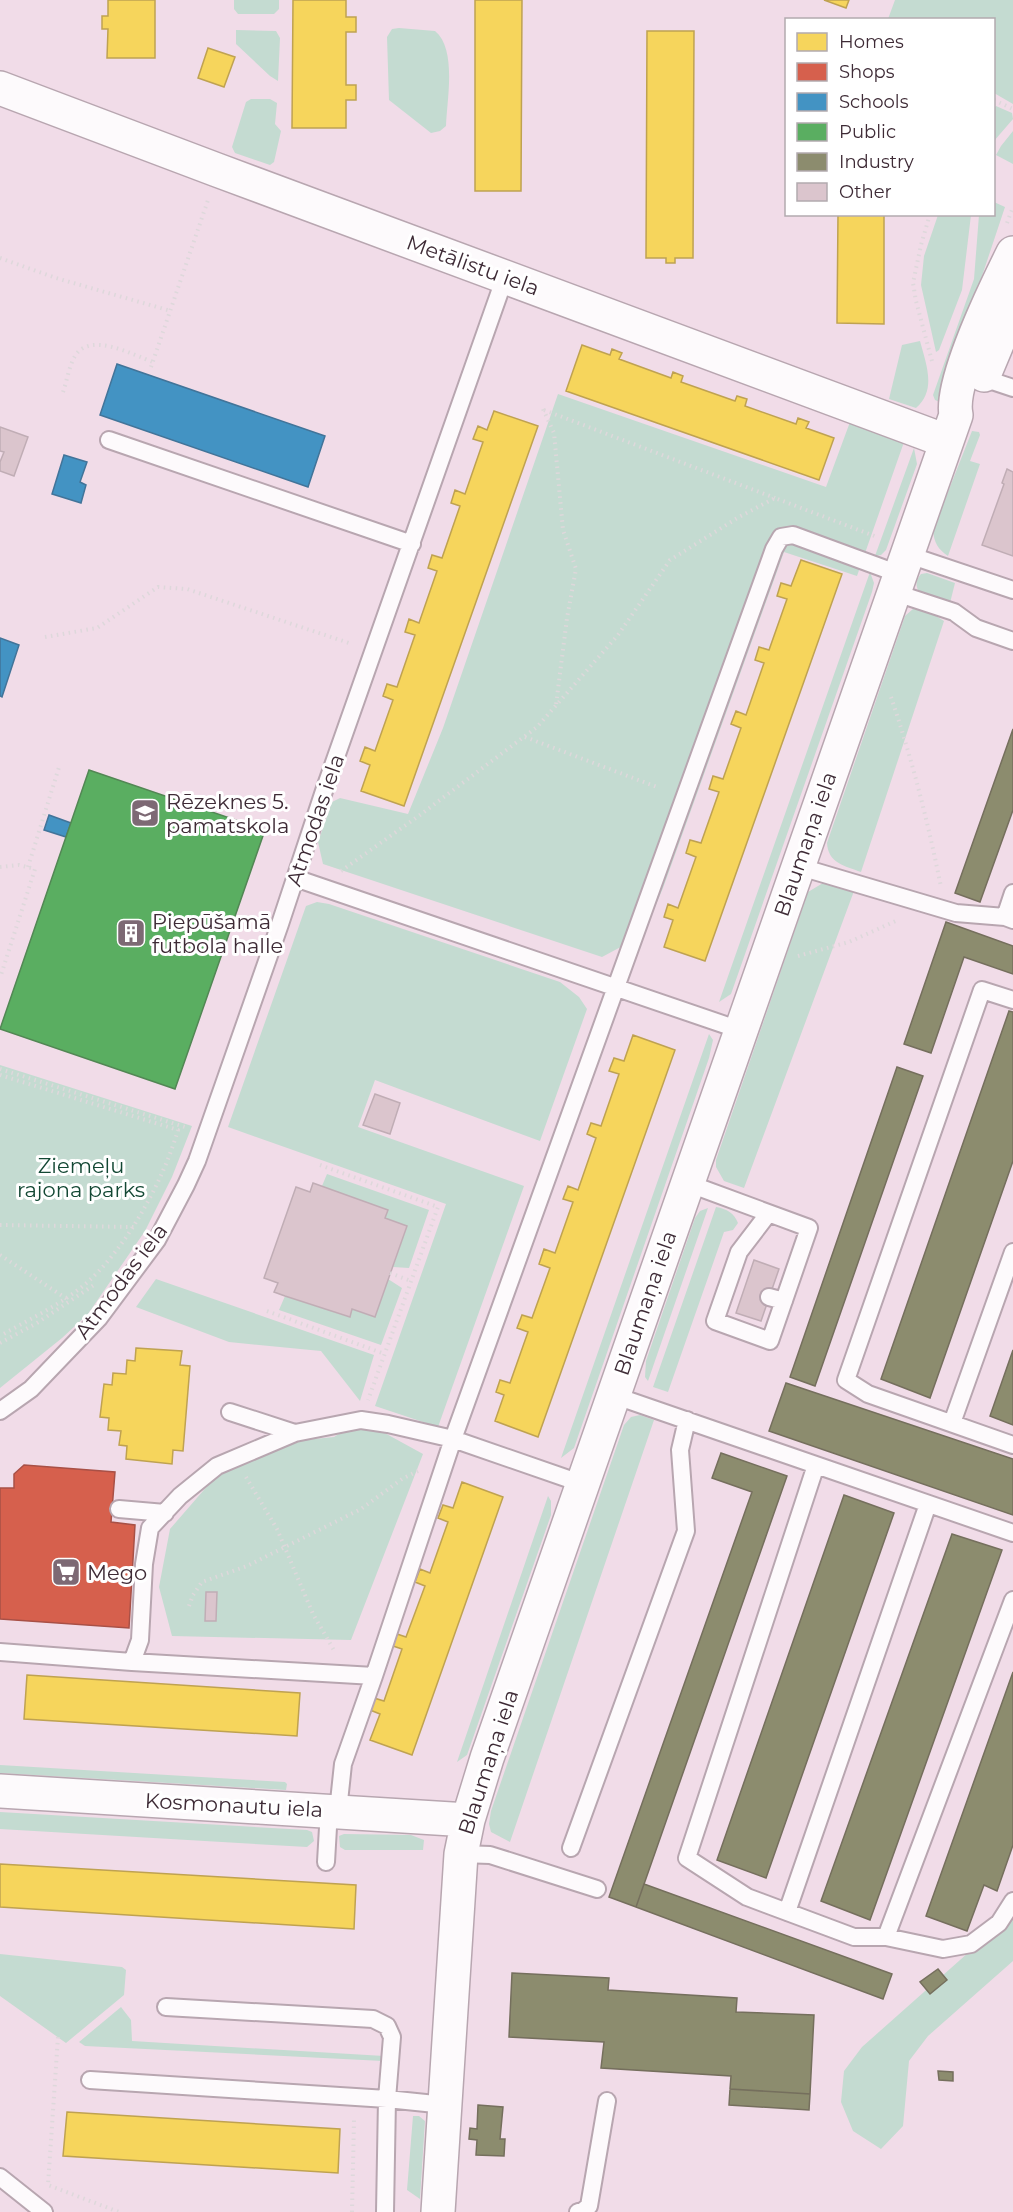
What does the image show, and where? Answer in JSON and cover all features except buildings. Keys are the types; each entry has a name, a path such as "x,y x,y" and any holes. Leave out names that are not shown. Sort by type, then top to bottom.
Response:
{"street":[{"name":"Metālistu iela","path":"0,87 217,171 505,277 951,428"},
{"name":"Blaumaņa iela","path":"951,428 967,407 998,383 1005,303 1013,253"},
{"name":"Blaumaņa iela","path":"438,2212 461,1854 468,1820 487,1758 582,1484 951,428 954,405 963,372 1005,303"},
{"name":"Kosmonautu iela","path":"0,1791 468,1820"}],"lane":[{"name":"Atmodas iela","path":"0,1411 31,1389 99,1318 157,1240 197,1161 505,277"},
{"path":"109,440 412,544"},
{"path":"326,1862 343,1764 447,1456 774,549 781,537 793,535 900,573 1013,590"},
{"path":"900,573 976,628 1013,641"},
{"path":"797,866 956,914 1009,918 1013,893"},
{"path":"295,879 740,1030"},
{"path":"1013,1000 982,990 846,1380 868,1394 1013,1445"},
{"path":"687,1183 809,1228 776,1299 770,1341 715,1321 736,1285 739,1252 768,1214"},
{"path":"952,1423 1013,1252"},
{"path":"613,1395 1013,1533"},
{"path":"230,1412 295,1433"},
{"path":"132,1662 141,1640 144,1564 150,1528 180,1496 217,1466 295,1433 361,1420 453,1439 582,1484"},
{"path":"571,1848 686,1531 680,1450 687,1420"},
{"path":"816,1465 687,1858 747,1897 854,1937 886,1937 943,1949 971,1944 999,1923 1013,1902"},
{"path":"787,1912 928,1504"},
{"path":"118,1509 165,1513"},
{"path":"886,1937 1013,1600"},
{"path":"0,1652 374,1676"},
{"path":"461,1854 490,1855 597,1889"},
{"path":"166,2007 373,2019 387,2026 392,2037 387,2099 385,2212"},
{"path":"90,2080 387,2099 445,2105"},
{"path":"578,2212 589,2206 607,2101"},
{"path":"0,2177 44,2212"}],"path":[{"path":"995,101 1013,109"},
{"path":"63,392 75,356 81,350 94,345 108,345 152,365 208,198"},
{"path":"929,216 913,283 931,363 939,367"},
{"path":"0,258 56,278 171,311"},
{"path":"556,705 576,569 563,530 554,433 543,409 877,537"},
{"path":"318,886 420,815 537,727 618,635 670,560 739,517 776,498"},
{"path":"45,637 97,628 158,587 187,589 373,651"},
{"path":"890,692 911,757 929,830 945,911"},
{"path":"524,737 657,787"},
{"path":"28,867 60,764"},
{"path":"0,867 35,868 1,975"},
{"path":"792,957 849,942 899,920"},
{"path":"0,1069 187,1127 183,1137"},
{"path":"0,1075 178,1130 156,1184 133,1227 106,1263 85,1284 65,1299 0,1336"},
{"path":"133,1238 158,1194 179,1146"},
{"path":"320,1165 438,1207 367,1403"},
{"path":"0,1225 138,1228"},
{"path":"0,1255 71,1302"},
{"path":"390,1273 411,1281"},
{"path":"0,1343 71,1302 101,1278"},
{"path":"267,1311 385,1354"},
{"path":"189,1606 202,1582 247,1566 361,1509 402,1479 447,1456"},
{"path":"236,1458 277,1529 313,1614 348,1674"},
{"path":"58,2037 48,2185 119,2212"},
{"path":"352,2212 354,2097"}],"green space":[{"path":"234,0 279,0 279,9 274,14 238,14 234,9"},
{"path":"895,0 1013,0 1013,104 995,94 995,18 888,18"},
{"path":"392,29 435,31 442,39 446,50 449,75 446,126 440,131 431,133 389,100 387,37"},
{"path":"236,30 276,31 280,38 278,81 236,44"},
{"path":"251,99 270,99 277,103 275,124 281,131 274,162 270,165 235,153 232,147 246,102"},
{"path":"995,107 1012,113 1013,119 995,140"},
{"path":"1013,131 1013,164 996,155"},
{"path":"995,202 1005,207 940,402 935,400 933,395 974,279 979,216 995,216"},
{"path":"938,216 971,216 962,290 939,350 936,352 921,285 924,256"},
{"path":"920,341 927,368 928,385 922,401 916,408 889,399 902,345"},
{"path":"558,394 826,487 850,422 904,442 857,576 784,552 663,888 643,935 602,957 323,864 318,842 332,802 340,798 408,814 443,728"},
{"path":"972,431 979,432 980,435 970,461 980,464 948,556 937,545 933,530"},
{"path":"914,448 917,464 886,550 881,555 875,556"},
{"path":"870,572 874,583 872,592 731,994 719,1002"},
{"path":"927,573 955,583 950,603 919,592 917,580 921,574"},
{"path":"914,608 928,611 944,621 861,872 838,863 830,855 827,843 905,616"},
{"path":"823,883 832,883 854,891 744,1188 724,1181 716,1167 716,1160 808,892"},
{"path":"317,902 329,904 560,982 579,997 587,1009 540,1141 375,1080 358,1127 524,1186 438,1427 375,1406 446,1204 228,1127 306,906"},
{"path":"709,1034 713,1040 709,1058 574,1448 561,1458"},
{"name":"Ziemeļu rajona parks","path":"0,1065 192,1126 172,1177 145,1231 88,1314 0,1388"},
{"path":"327,1174 429,1210 409,1268 393,1267 407,1226 385,1218 322,1186"},
{"path":"716,1207 730,1212 738,1223 733,1230 724,1232 668,1392 653,1387"},
{"path":"708,1208 648,1381 645,1377 646,1361 695,1218 700,1211"},
{"path":"156,1279 374,1355 360,1401 321,1351 229,1342 136,1307"},
{"path":"388,1279 402,1288 381,1345 279,1310 285,1296 349,1317 352,1309 374,1317"},
{"path":"640,1415 654,1420 510,1842 491,1832 489,1824 491,1811 624,1425 631,1417"},
{"path":"361,1420 423,1454 351,1640 172,1636 159,1587 170,1529 216,1476 256,1456 304,1440 334,1437"},
{"path":"548,1496 551,1501 551,1515 467,1755 457,1762"},
{"path":"0,1765 285,1782 287,1784 286,1790 0,1773"},
{"path":"0,1812 307,1830 312,1832 314,1841 307,1847 0,1829"},
{"path":"344,1834 411,1835 424,1840 423,1850 345,1850 340,1847 339,1836"},
{"path":"1013,1913 1013,1961 928,2036 909,2061 903,2126 881,2149 853,2131 841,2102 844,2071 862,2047"},
{"path":"0,1954 122,1967 126,1970 124,1995 66,2043 0,1996"},
{"path":"121,2007 131,2020 132,2041 384,2056 383,2061 85,2046 79,2042"},
{"path":"413,2116 419,2116 425,2121 420,2199 407,2190"}],"place":[{"name":"Rēzeknes 5. pamatskola","path":"145,813"},
{"name":"Piepūšamā futbola halle","path":"131,933"},
{"name":"Mego","path":"66,1572"}]}
